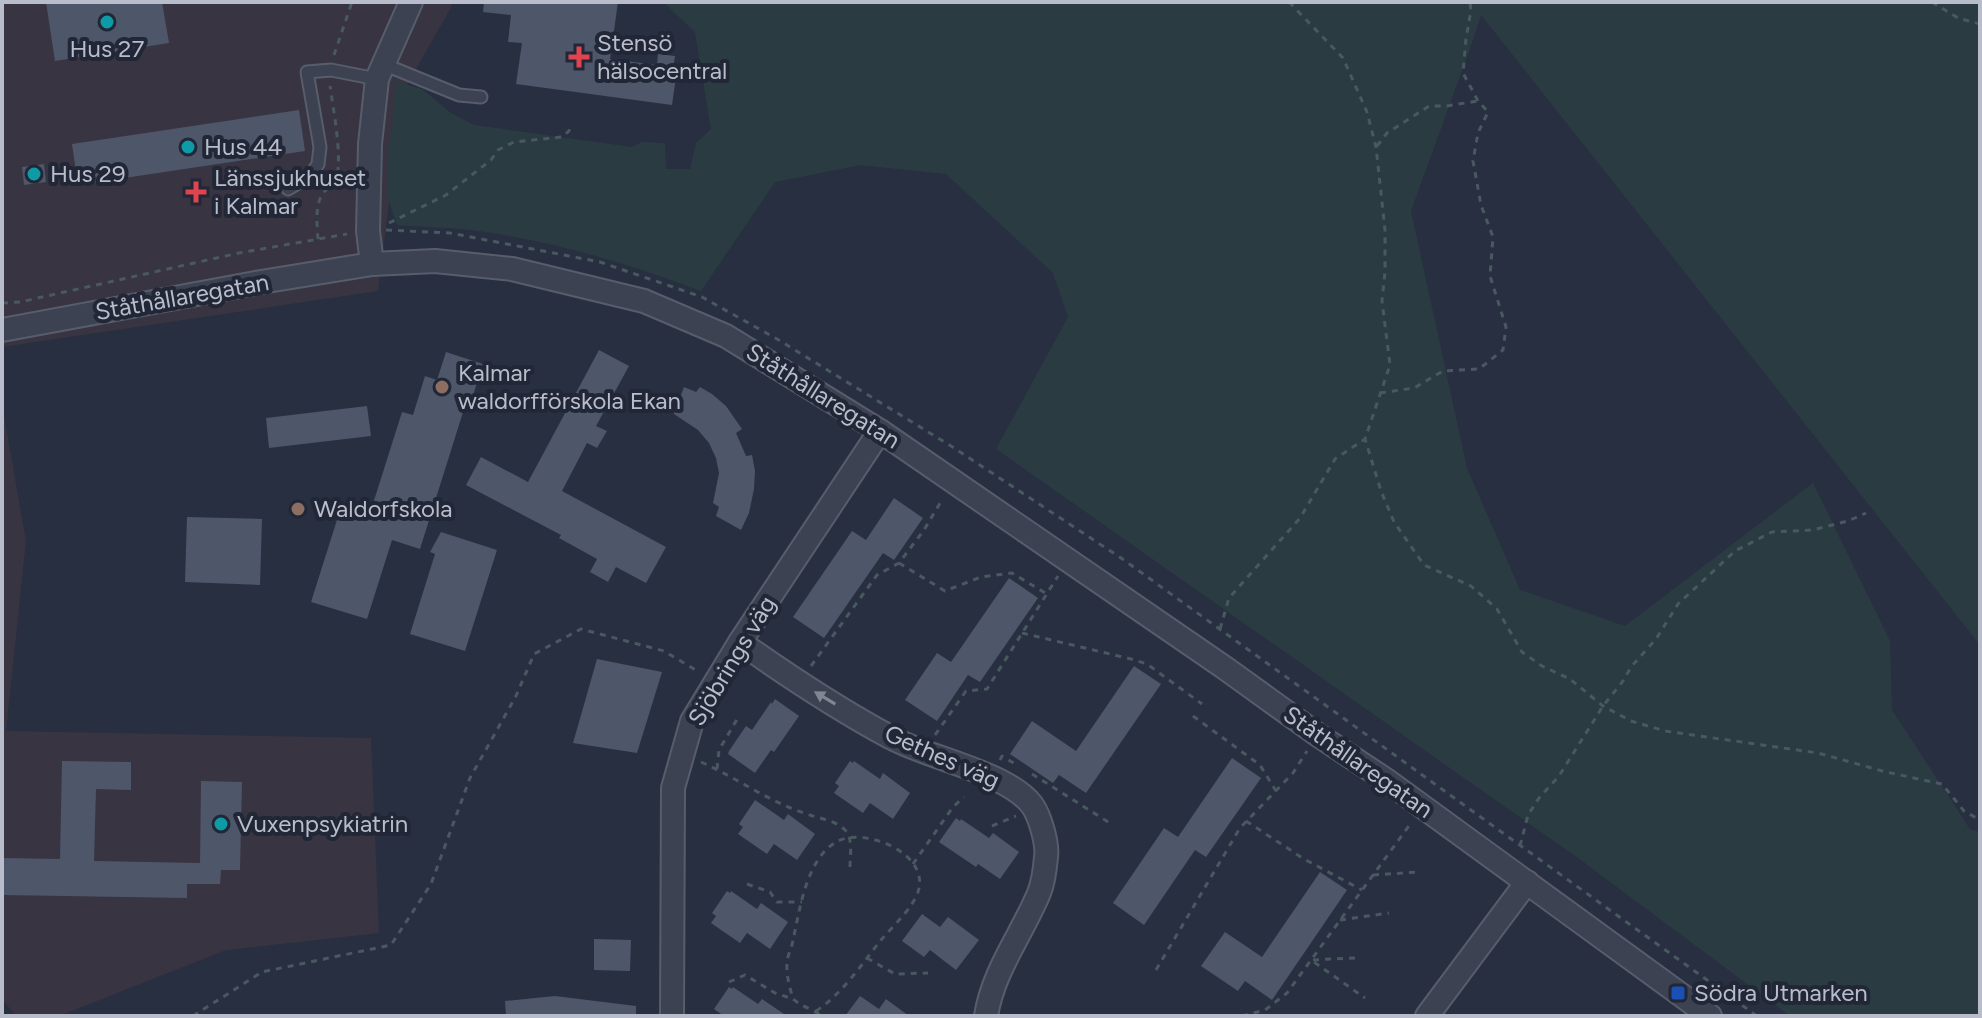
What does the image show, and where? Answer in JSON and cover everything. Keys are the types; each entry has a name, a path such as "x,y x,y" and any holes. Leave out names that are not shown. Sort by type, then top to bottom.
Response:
{"street":[{"path":"372,264 377,230 370,144 380,72 411,2"},
{"name":"Ståthållaregatan","path":"2,330 372,264 435,261 512,269 644,301 726,336 880,431 1386,780 1710,1016"},
{"name":"Sjöbrings väg","path":"672,1016 673,788 692,721 740,642 880,431"},
{"name":"Gethes väg","path":"740,642 817,694 892,738 990,777 1014,789 1033,806 1047,854 1040,891 1009,951 989,1000 986,1016"},
{"path":"1427,1016 1527,882"}],"lane":[{"path":"288,189 311,175 318,164 320,147 307,72 380,72 459,95 481,97"}],"path":[{"path":"318,239 320,199 335,182 338,171 331,70 352,2"},
{"path":"1289,2 1343,58 1367,112 1376,147 1385,230 1382,301 1390,365 1365,439 1394,522 1424,565 1471,586 1497,609 1522,652 1570,679 1603,706 1631,721 1665,731 1818,753 1942,784 1964,811 1980,820"},
{"path":"1380,393 1414,388 1443,371 1479,369 1503,350 1506,327 1490,276 1493,237 1481,205 1473,161 1478,133 1488,112 1478,101 1463,73 1470,2"},
{"path":"1932,2 1958,18 1980,24"},
{"path":"1376,147 1387,133 1429,106 1478,101"},
{"path":"2,303 20,302 239,253 377,230 446,195 491,160 498,150 514,142 562,137 571,125"},
{"path":"1220,629 1229,598 1300,518 1335,459 1365,439"},
{"path":"800,682 877,575 899,563 924,530 953,481"},
{"path":"1757,1016 1520,846 1528,815 1539,798 1559,776 1603,706 1656,639 1678,604 1735,551 1772,532 1813,530 1866,513"},
{"path":"923,752 966,691 987,689 1069,560"},
{"path":"899,563 945,591 981,577 1012,573 1047,594"},
{"path":"193,1016 262,972 391,945 431,884 470,778 516,696 534,654 581,629 664,651 716,683"},
{"path":"1022,633 1147,664 1202,704"},
{"path":"717,769 719,750 739,716"},
{"path":"1193,716 1260,765 1276,791"},
{"path":"1156,970 1240,828 1293,773 1318,735"},
{"path":"683,754 717,769 775,802 833,822 850,838 850,868"},
{"path":"990,777 1002,756 1014,763"},
{"path":"1027,771 1113,825"},
{"path":"913,864 953,807 964,797"},
{"path":"1242,1016 1265,1010 1287,993 1422,807"},
{"path":"1246,821 1304,859 1362,890"},
{"path":"793,999 787,962 802,902 813,868 822,853 838,841 850,838 867,839 894,847 910,858 918,875 919,890 828,1004 816,1011"},
{"path":"1373,875 1418,872"},
{"path":"747,884 770,892 777,902 802,902"},
{"path":"1340,920 1389,913"},
{"path":"867,958 895,974 928,973"},
{"path":"1311,960 1355,958"},
{"path":"1311,960 1365,998"},
{"path":"729,982 745,975 822,1016"}],"shaded area":[{"name":"Länssjukhuset i Kalmar","path":"2,2 454,2 403,92 378,291 2,347"},
{"path":"663,2 1980,2 1980,645 1481,15 1411,211 1467,468 1520,590 1625,626 1813,483 1890,641 1892,710 1970,829 1980,832 1980,1016 1790,1016 1578,858 996,449 1068,317 1053,273 946,174 860,165 775,182 701,291 559,246 471,230 397,225 387,195 387,155 396,82 422,89 451,113 474,125 632,147 642,142 665,143 666,169 690,169 696,143 711,129 695,32"},
{"path":"2,404 26,541 6,731 371,738 379,933 226,950 59,1016 17,1016 2,1000"}],"building":[{"name":"Hus 27","path":"46,2 162,2 169,43 55,61"},
{"path":"484,2 618,2 610,59 657,65 658,54 675,56 673,69 677,70 672,105 516,84 522,43 508,42 511,15 483,12"},
{"name":"Hus 44","path":"299,110 305,151 78,185 72,144"},
{"name":"Hus 29","path":"44,164 46,182 24,185 22,167"},
{"path":"599,350 629,366 596,426 607,431 597,448 587,443 562,491 666,547 646,583 616,567 608,582 590,572 597,559 559,538 561,535 466,485 481,457 528,482"},
{"path":"446,352 483,364 468,411 464,409 420,549 392,540 367,619 311,602 343,501 371,510 402,412 413,415 425,376 437,380"},
{"path":"684,387 696,392 700,387 712,394 726,406 742,429 736,433 746,456 752,455 755,471 749,513 741,530 716,516 719,507 713,503 719,473 709,443 698,430 674,414"},
{"path":"367,406 371,436 269,448 266,418"},
{"path":"894,498 923,518 894,560 883,553 824,638 793,617 852,531 866,540"},
{"path":"187,517 262,519 260,585 185,582"},
{"path":"441,532 497,550 465,651 410,634 435,554 430,552"},
{"path":"1009,578 1038,598 980,682 968,675 937,721 905,700 937,653 951,662"},
{"path":"597,659 662,672 637,753 573,743"},
{"path":"1134,666 1161,684 1086,793 1059,775 1053,783 1010,754 1032,721 1076,751"},
{"path":"775,699 799,716 755,773 728,754 746,726 752,730"},
{"path":"1232,758 1261,778 1206,857 1195,850 1144,925 1113,903 1164,828 1178,837"},
{"name":"Vuxenpsykiatrin","path":"62,761 131,762 131,790 96,789 94,861 200,863 201,781 242,782 240,870 221,870 220,884 187,884 187,898 2,895 2,858 60,859"},
{"path":"850,761 880,779 883,773 910,793 893,819 870,803 863,813 834,793 839,786 835,783"},
{"path":"755,800 784,820 788,814 815,834 797,860 774,844 767,854 738,834 743,827 739,824"},
{"path":"956,818 989,838 993,833 1019,852 1000,879 939,842"},
{"path":"1320,872 1347,890 1272,1000 1245,981 1238,991 1201,966 1225,932 1262,957"},
{"path":"727,891 757,909 761,903 788,922 770,949 747,933 740,943 711,923 716,916 712,913"},
{"path":"922,914 940,927 948,917 979,940 956,970 930,950 924,957 902,941"},
{"path":"594,939 631,940 630,971 594,970"},
{"path":"729,987 758,1004 762,999 787,1016 724,1016 714,1009"},
{"path":"555,996 636,1006 636,1016 506,1016 505,1001"},
{"path":"860,996 879,1009 886,999 909,1016 845,1016"}],"place":[{"name":"Hus 27","path":"107,22"},
{"name":"Stensö hälsocentral","path":"579,57"},
{"name":"Hus 44","path":"188,147"},
{"name":"Hus 29","path":"34,174"},
{"name":"Länssjukhuset i Kalmar","path":"196,192"},
{"name":"Kalmar waldorfförskola Ekan","path":"442,387"},
{"name":"Waldorfskola","path":"298,509"},
{"name":"Vuxenpsykiatrin","path":"221,824"},
{"name":"Södra Utmarken","path":"1678,993"}]}
